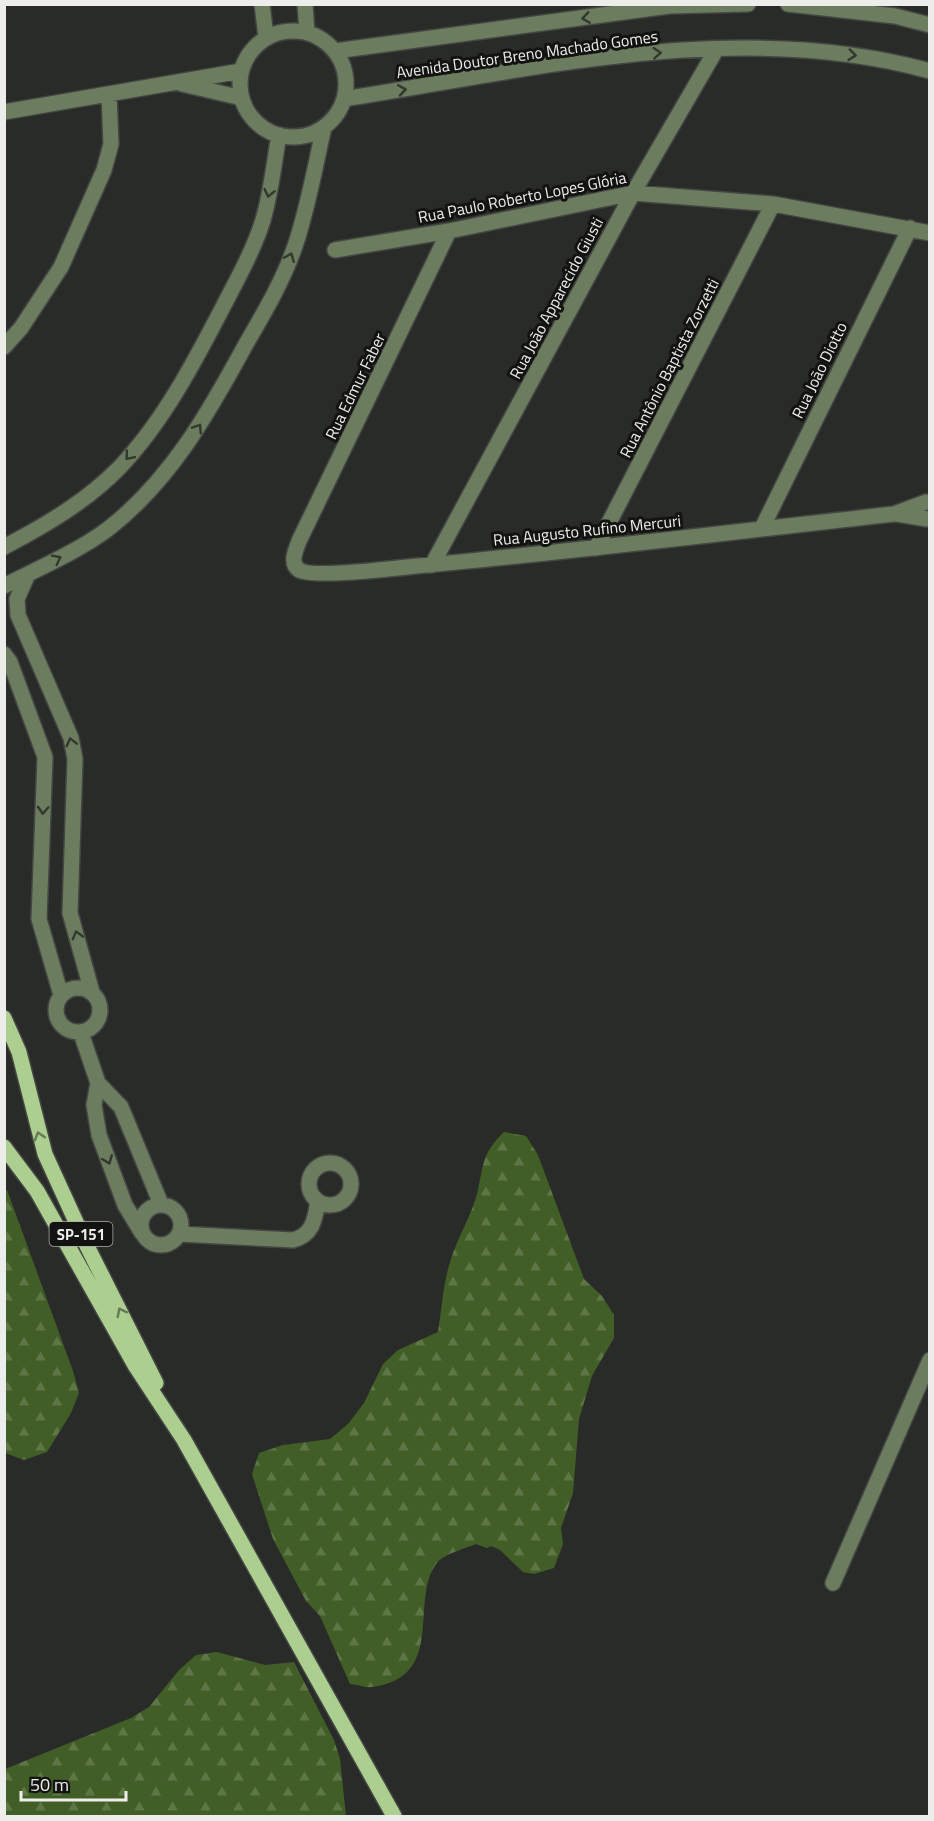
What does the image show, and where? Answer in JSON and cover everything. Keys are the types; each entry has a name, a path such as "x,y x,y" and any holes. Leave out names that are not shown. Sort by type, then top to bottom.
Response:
{"main road":[{"name":"SP-151","path":"4,1018 19,1052 45,1154 87,1246 184,1440 394,1816"},
{"name":"SP-151","path":"4,1147 37,1191 136,1367 184,1440"}],"street":[{"path":"262,4 266,37"},
{"path":"305,4 307,32"},
{"name":"Avenida Doutor Breno Machado Gomes","path":"335,51 669,6 748,4"},
{"path":"788,4 895,16 930,25"},
{"path":"286,30 307,32 322,39 335,51 345,74 344,99 337,115 324,127 310,135 295,137 279,135 256,122 242,98 241,71 254,46 266,37 286,30"},
{"name":"Avenida Doutor Breno Machado Gomes","path":"344,99 621,56 716,50 779,47 886,59 930,71"},
{"name":"Rua João Apparecido Giusti","path":"432,565 633,193 716,50"},
{"path":"4,112 241,71"},
{"path":"176,82 242,98"},
{"path":"4,348 21,328 61,267 105,170 111,144 109,94"},
{"path":"4,586 108,528 153,487 191,440 238,360 285,271 307,204 324,127"},
{"path":"9,542 70,509 92,491 120,467 160,414 206,338 251,251 262,220 279,135"},
{"name":"Rua Paulo Roberto Lopes Glória","path":"335,250 449,231 633,193 773,204 930,233"},
{"name":"Rua Antônio Baptista Zorzetti","path":"596,548 773,204"},
{"name":"Rua João Diotto","path":"762,528 910,228"},
{"name":"Rua Edmur Faber","path":"293,556 449,231"},
{"path":"928,500 925,513 928,520"},
{"name":"Rua Augusto Rufino Mercuri","path":"894,514 928,500"},
{"name":"Rua Augusto Rufino Mercuri","path":"293,556 294,565 309,573 432,565 894,514 928,520"},
{"path":"4,654 10,662 45,757 39,919 62,995 56,1009 60,1024 66,1029 81,1033 94,1026 99,1020 100,1005 92,992 70,913 75,759 71,738 18,615 17,599 29,573"},
{"path":"62,995 80,987 92,992"},
{"path":"81,1033 98,1083 121,1107 161,1204 176,1211 181,1226 175,1240 160,1246 146,1239 125,1205 99,1135 94,1105 98,1083"},
{"path":"179,1234 293,1240 302,1238 314,1224 318,1201"},
{"path":"142,1233 142,1217 147,1210 161,1204"},
{"path":"833,1583 930,1360"}],"green space":[{"path":"504,1132 526,1136 538,1155 584,1279 602,1296 614,1315 614,1338 592,1376 579,1419 573,1493 561,1528 563,1544 554,1568 534,1574 523,1572 500,1550 491,1546 487,1548 476,1544 439,1560 429,1580 422,1636 418,1654 410,1669 395,1680 372,1687 350,1684 320,1616 306,1601 273,1539 252,1474 259,1453 283,1445 330,1439 348,1424 364,1403 383,1364 398,1350 438,1332 448,1268 477,1194 487,1154"},
{"path":"7,1190 79,1393 71,1413 47,1452 24,1460 5,1453 4,1191"},
{"path":"217,1652 265,1665 294,1662 334,1740 340,1759 346,1816 5,1816 5,1769 131,1718 149,1707 179,1670 196,1655"}]}
